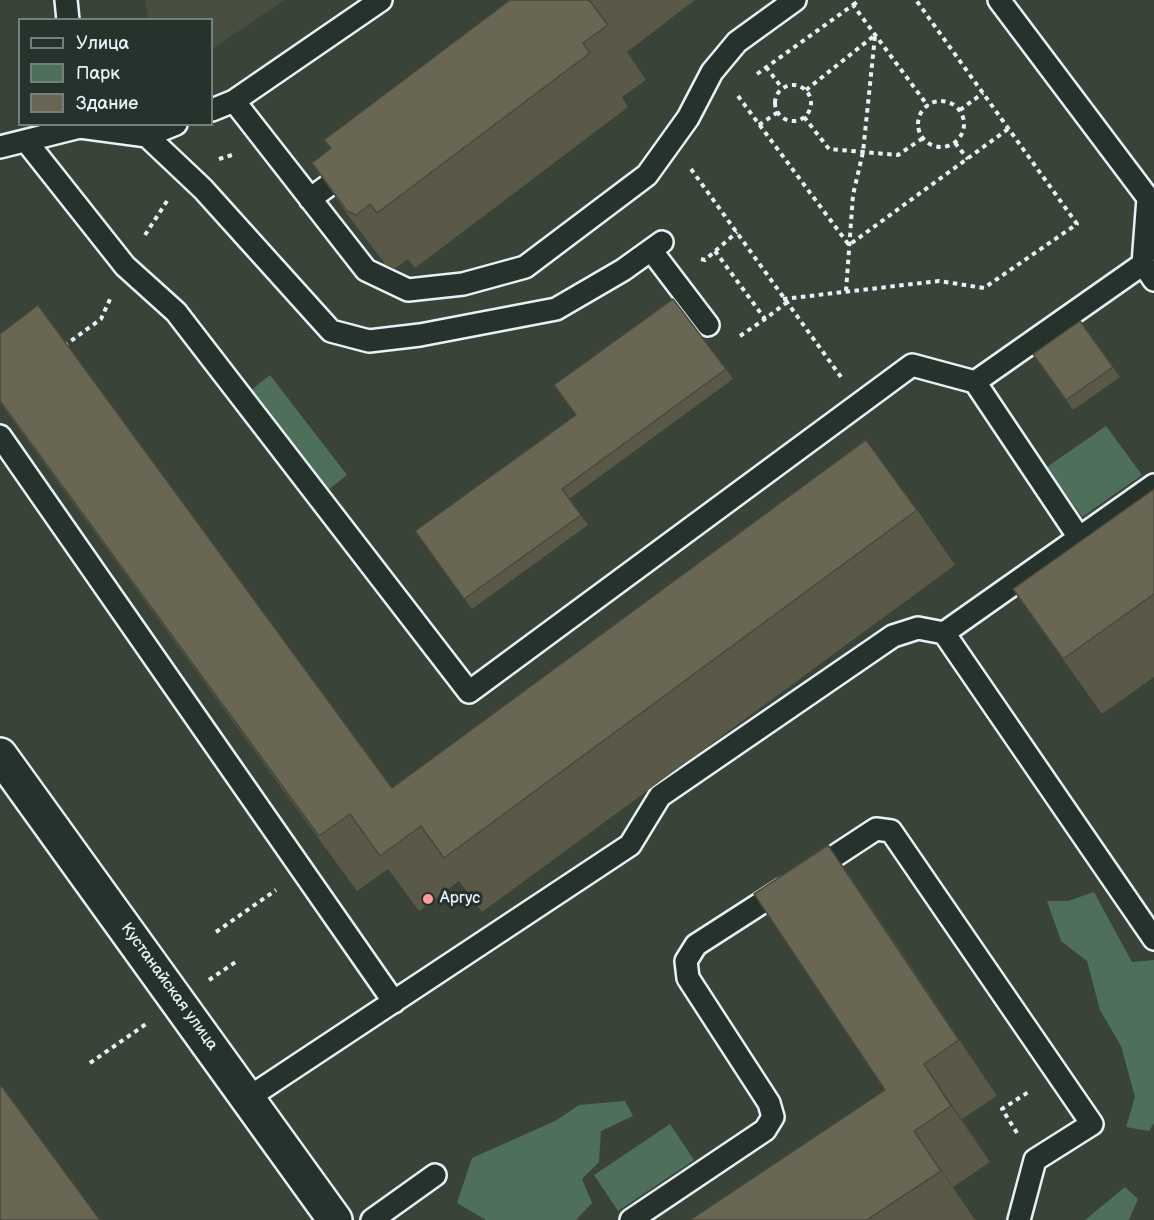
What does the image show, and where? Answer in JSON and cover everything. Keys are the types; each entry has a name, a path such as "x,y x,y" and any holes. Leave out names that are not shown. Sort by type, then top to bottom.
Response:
{"street":[{"name":"Кустанайская улица","path":"0,755 336,1220"}],"lane":[{"path":"66,0 68,18"},
{"path":"213,110 234,101 381,0"},
{"path":"234,101 366,270 408,290 463,284 525,267 647,175 688,118 712,72 737,42 795,0"},
{"path":"975,382 1148,272 1151,196 999,0"},
{"path":"0,147 77,126"},
{"path":"86,126 147,136 171,126"},
{"path":"147,136 203,189 331,331 369,341 420,335 556,309 623,270 656,246 708,325"},
{"path":"26,141 125,266 176,312 469,692 912,365 975,382 1080,539"},
{"path":"310,199 368,156"},
{"path":"0,436 394,1002"},
{"path":"944,633 1154,485"},
{"path":"248,1098 630,845 660,796 893,636 918,628 944,633 1154,939"},
{"path":"631,1220 765,1130 773,1117 769,1103 688,978 686,961 696,945 876,829 891,831 1092,1124 1035,1160 1018,1220"},
{"path":"372,1220 435,1175"}],"path":[{"path":"750,79 860,0"},
{"path":"715,251 765,319 784,301 846,291 939,281 984,288 1077,224 916,0"},
{"path":"853,5 928,106"},
{"path":"806,90 875,35"},
{"path":"846,291 853,195 862,152 875,35"},
{"path":"766,67 782,88"},
{"path":"793,85 806,90 810,96 811,108 804,117 794,121 783,118 778,112 776,98 782,88 793,85"},
{"path":"734,90 849,245"},
{"path":"960,110 983,93"},
{"path":"939,101 951,103 960,110 964,127 955,143 944,147 932,146 923,138 918,127 920,114 928,106 939,101"},
{"path":"759,124 778,112"},
{"path":"804,117 829,149 898,155 923,138"},
{"path":"849,245 1008,129"},
{"path":"955,143 968,159"},
{"path":"681,172 689,166 784,301 860,403"},
{"path":"216,932 303,870"},
{"path":"1026,1080 1033,1090 1002,1109 1035,1160"}],"shaded area":[{"path":"145,0 285,0 213,48 213,18 148,18"}],"green space":[{"path":"270,375 347,475 327,491 250,391"},
{"path":"1106,426 1142,475 1082,517 1047,467"},
{"path":"1094,892 1132,962 1154,960 1154,1123 1149,1131 1126,1127 1135,1097 1121,1046 1100,1010 1087,961 1061,941 1047,901 1068,901"},
{"path":"625,1101 633,1116 601,1131 599,1162 582,1179 592,1203 576,1220 486,1220 457,1203 472,1158 555,1121 579,1105"},
{"path":"670,1124 694,1160 618,1211 594,1175"},
{"path":"1125,1187 1138,1199 1129,1220 1085,1220"}],"building":[{"path":"510,0 589,0 608,25 583,43 590,53 377,213 370,204 356,215 347,211 312,163 331,148 324,140"},
{"path":"673,299 726,369 562,489 581,515 464,599 415,531 576,415 554,385"},
{"path":"38,305 392,788 866,440 917,510 444,858 421,826 380,856 350,814 319,836 0,401 0,334"},
{"path":"1080,321 1113,367 1066,400 1033,354"},
{"path":"1154,489 1154,594 1063,659 1013,589"},
{"path":"828,845 959,1040 924,1064 951,1106 914,1131 941,1171 867,1220 690,1220 885,1090 754,894"},
{"path":"0,1084 100,1220 0,1220"}],"place":[{"name":"Аргус","path":"428,899"}]}
